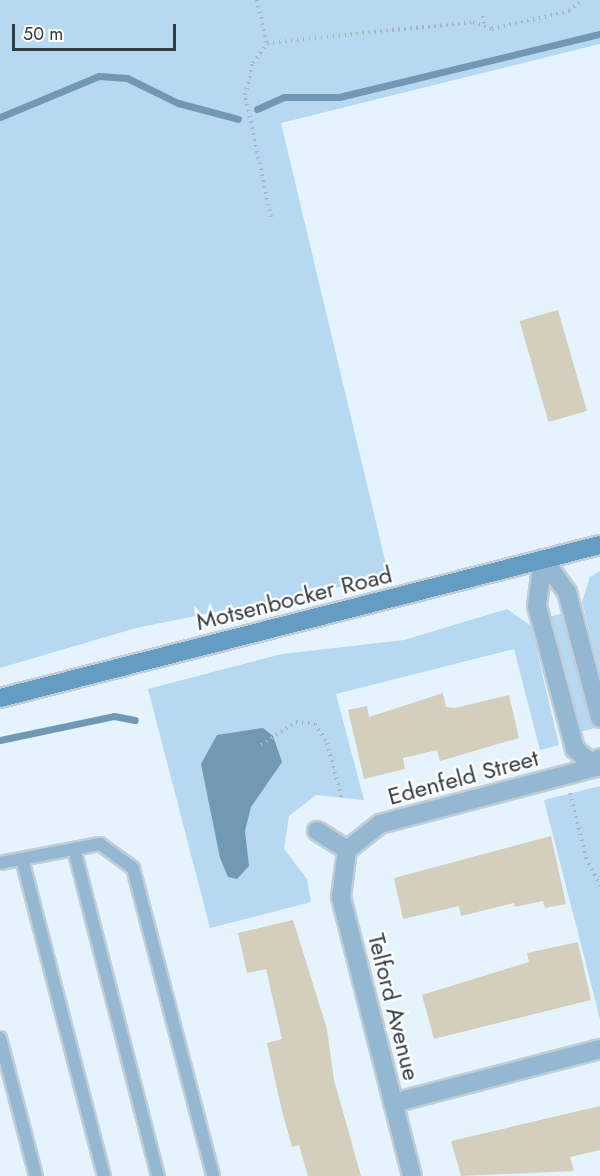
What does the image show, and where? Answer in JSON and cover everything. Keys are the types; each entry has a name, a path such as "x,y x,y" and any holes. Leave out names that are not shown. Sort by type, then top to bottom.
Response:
{"main road":[{"name":"Motsenbocker Road","path":"0,698 600,545"}],"street":[{"path":"543,560 567,592 600,718"},
{"path":"543,560 537,606 575,749 599,763"},
{"name":"Edenfeld Street","path":"347,850 380,824 599,763"},
{"path":"316,831 347,850"},
{"name":"Telford Avenue","path":"347,850 341,897 412,1176"},
{"path":"393,1103 600,1049"}],"lane":[{"path":"0,863 100,844 132,867 213,1176"},
{"path":"74,849 158,1176"},
{"path":"22,859 104,1176"},
{"path":"0,1038 36,1176"}],"path":[{"path":"257,0 267,43"},
{"path":"271,217 245,95 253,63 267,43 303,36 473,22 485,26 569,11 582,0"},
{"path":"483,16 485,26"},
{"path":"261,745 296,722 315,724 327,743 342,800"},
{"path":"570,792 586,858 600,886"}],"shaded area":[{"path":"0,0 600,0 600,44 281,123 389,577 136,628 0,668"},
{"path":"600,571 600,673 582,602 590,577"},
{"path":"507,609 531,626 559,745 540,750 514,649 336,694 364,800 316,795 289,816 284,849 307,879 311,902 210,928 148,689 282,654 404,640"},
{"path":"564,613 595,728 581,732 550,617"},
{"path":"263,728 273,736 282,762 251,807 245,831 249,866 237,879 228,877 220,858 201,764 217,735"},
{"path":"600,786 600,1019 544,800"}],"building":[{"path":"558,310 587,411 548,422 520,321"},
{"path":"443,693 446,707 455,708 509,695 519,738 440,761 437,750 403,758 405,769 364,779 348,710 367,706 369,717"},
{"path":"551,836 566,904 545,908 543,901 515,907 514,903 461,916 459,906 403,919 394,878"},
{"path":"293,920 327,1029 334,1080 361,1176 308,1176 299,1145 292,1147 281,1107 267,1043 282,1039 266,969 247,973 238,933"},
{"path":"578,942 591,1000 434,1039 422,995 529,962 527,953"},
{"path":"600,1106 600,1150 570,1157 574,1171 461,1176 451,1141"}],"waterway":[{"path":"257,109 284,97 339,97 600,34"},
{"path":"0,117 99,76 127,78 178,103 238,119"},
{"path":"0,740 114,716 135,720"}]}
